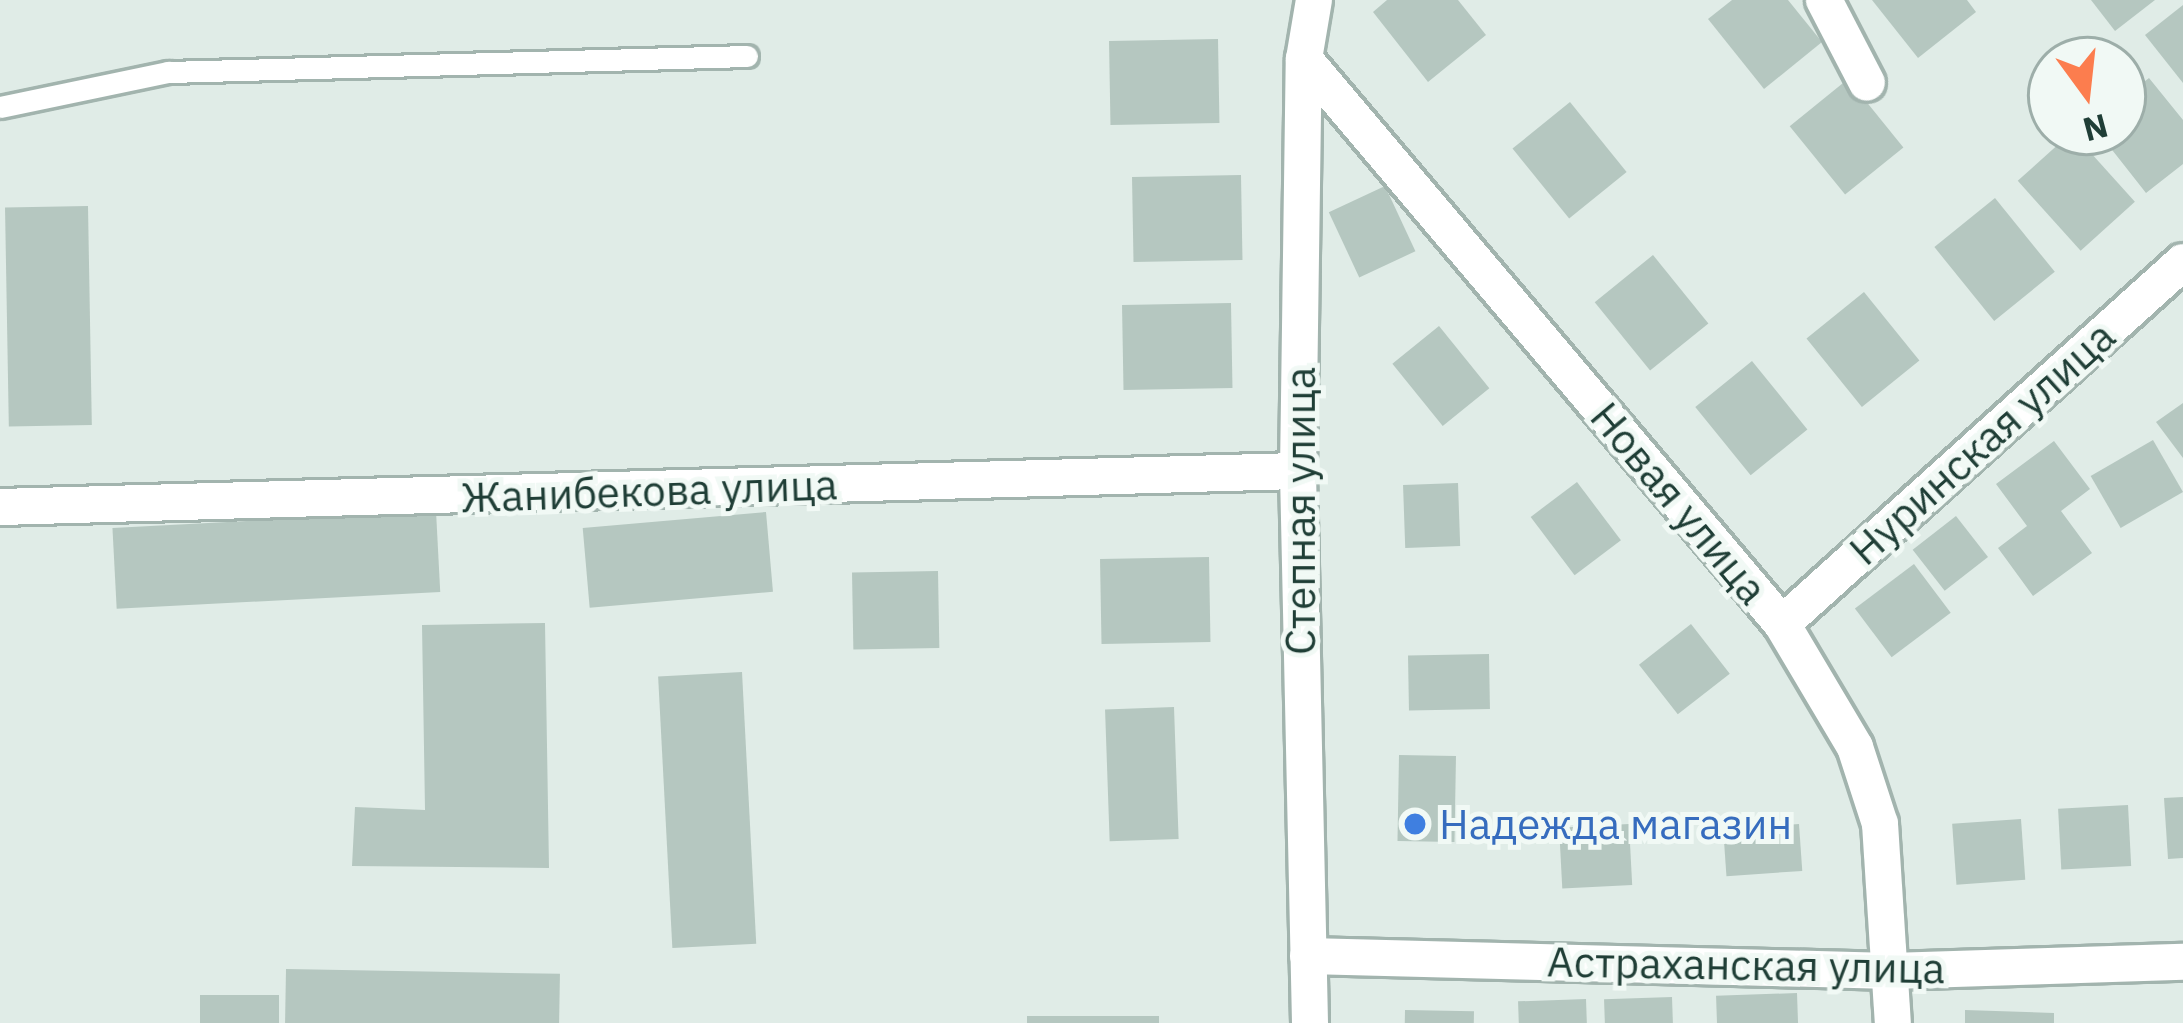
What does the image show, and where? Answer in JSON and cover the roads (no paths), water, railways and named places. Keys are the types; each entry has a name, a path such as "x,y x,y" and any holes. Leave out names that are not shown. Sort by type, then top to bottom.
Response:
{"street":[{"name":"Степная улица","path":"1310,1023 1298,471 1304,58 1314,0"},
{"path":"1824,0 1867,83"},
{"name":"Новая улица","path":"1304,58 1782,624 1855,747 1874,805 1892,971 1892,1023"},
{"name":"Нуринская улица","path":"1782,624 2183,262"},
{"name":"Жанибекова улица","path":"0,507 1298,471"},
{"name":"Астраханская улица","path":"1308,956 1892,971 2183,962"}],"lane":[{"path":"0,107 168,72 747,56"}],"place":[{"name":"Надежда магазин","path":"1415,824"}]}
